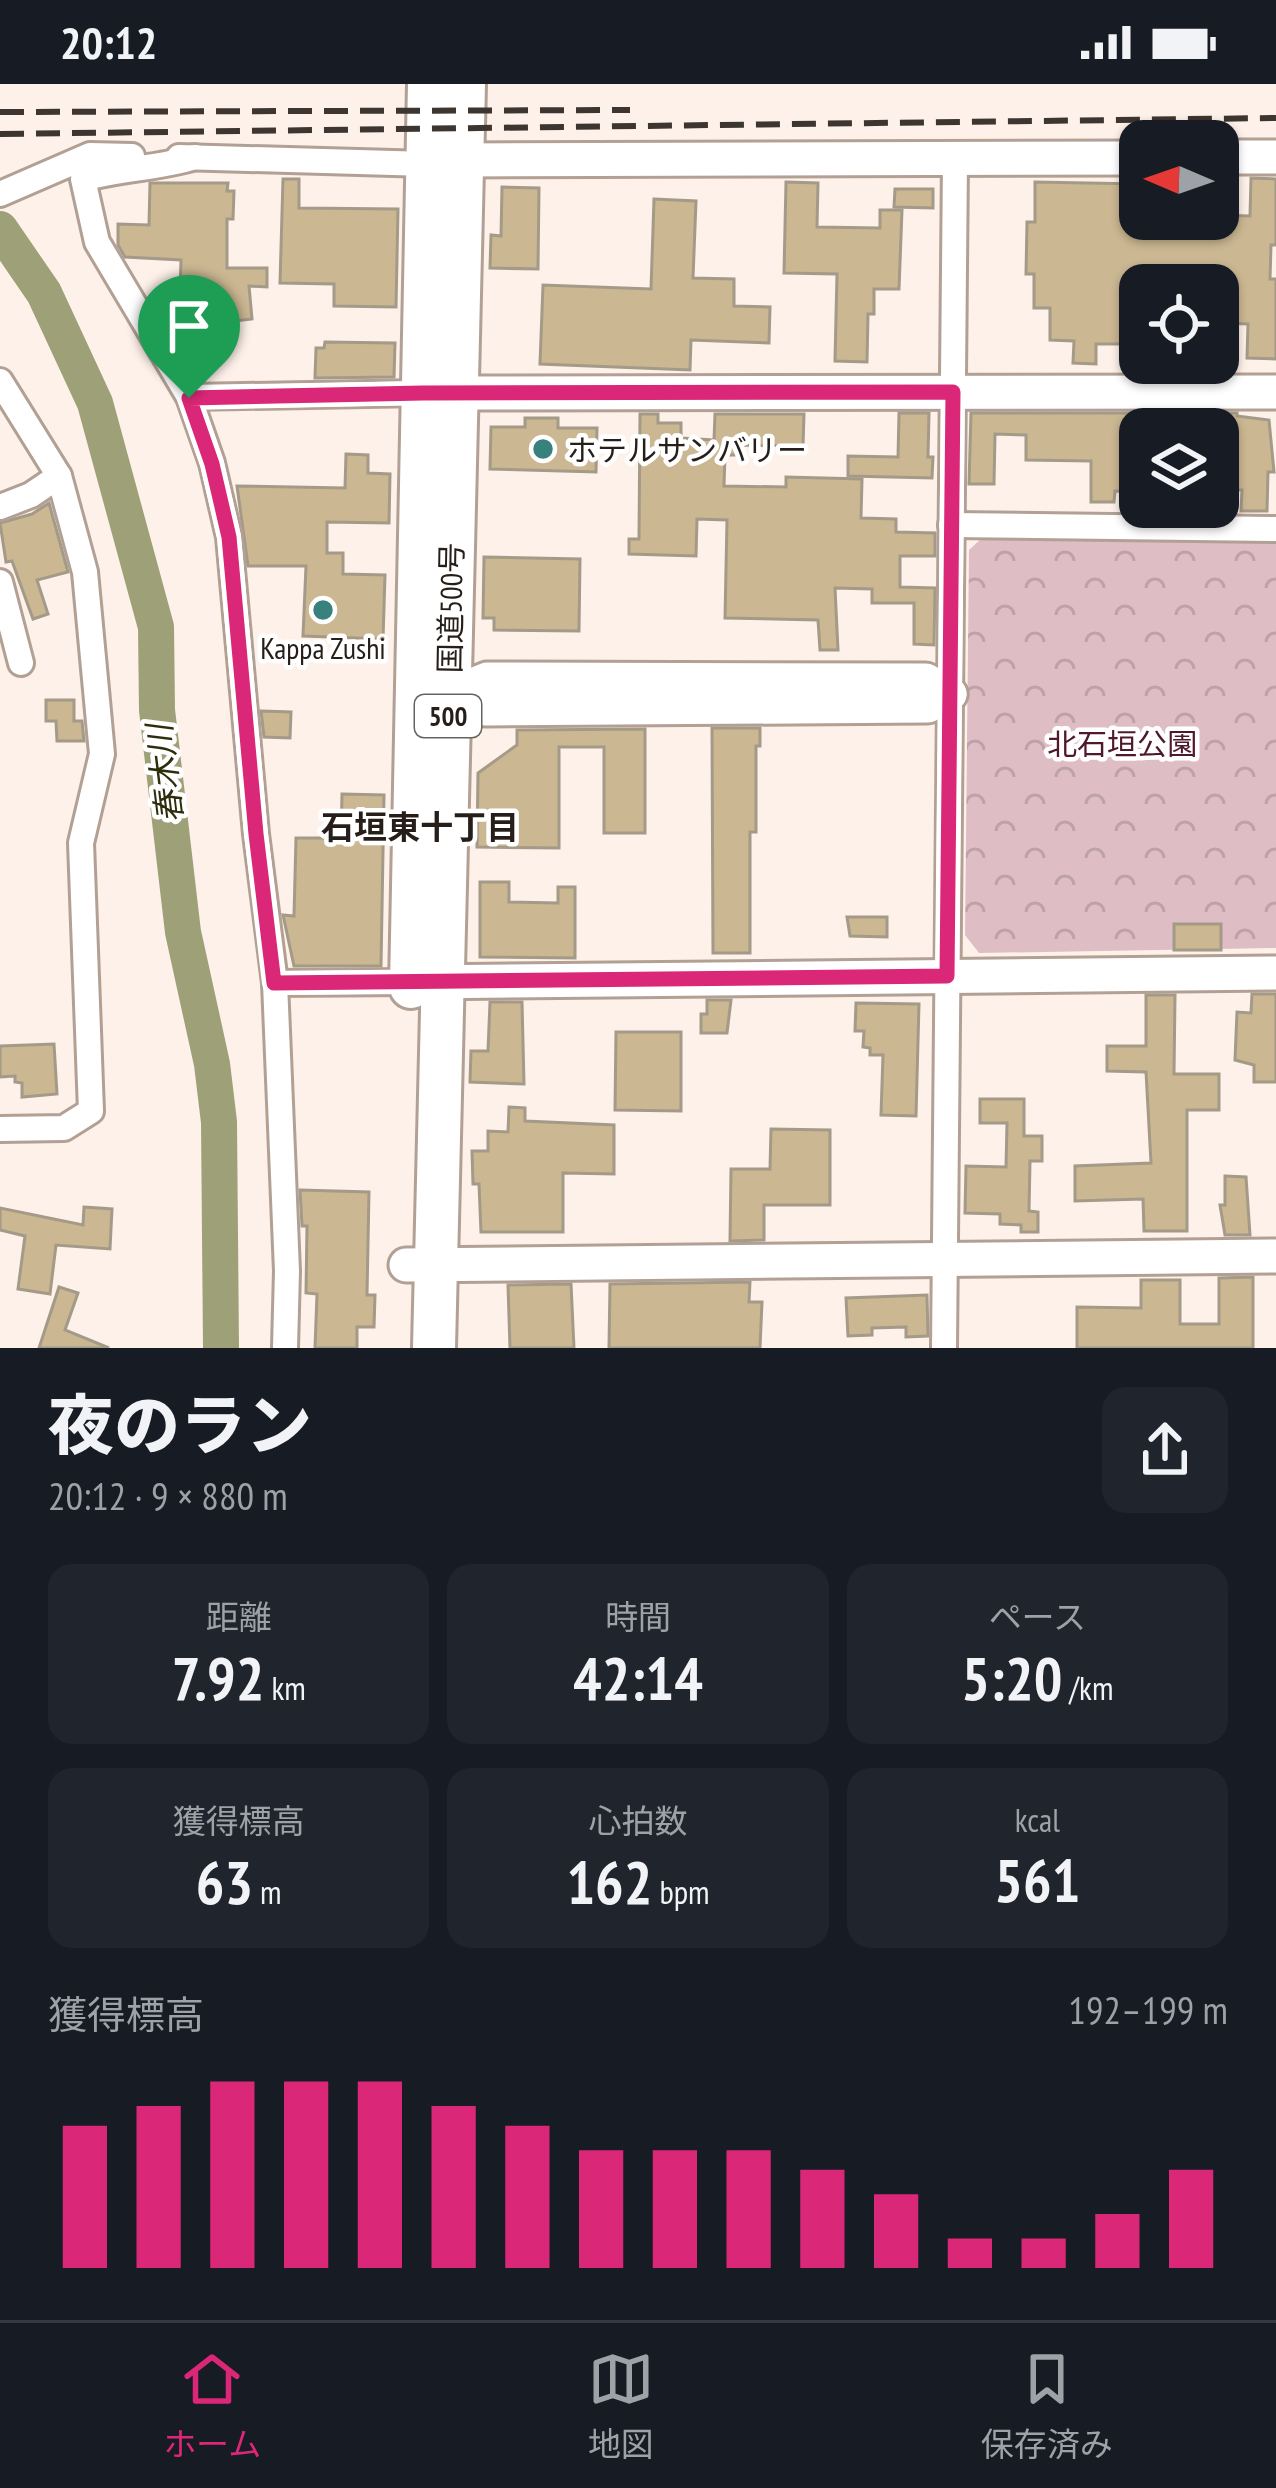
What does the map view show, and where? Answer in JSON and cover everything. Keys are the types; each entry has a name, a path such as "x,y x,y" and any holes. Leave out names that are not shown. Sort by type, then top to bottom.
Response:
{"highway":[{"name":"国道500号","path":"429,84 445,162"},
{"name":"国道500号","path":"404,1348 420,1265 426,982 448,695 439,393 445,162 464,84"},
{"name":"国道500号","path":"426,982 415,788 416,648 439,393"},
{"name":"国道500号","path":"420,1265 434,1348"}],"street":[{"path":"0,194 90,155 445,162 1119,158"},
{"path":"194,157 159,169 113,170 82,179 97,242 189,398 212,464 229,537 274,983 287,1271 285,1348"},
{"path":"1239,157 1276,157"},
{"path":"944,1348 955,160"},
{"path":"0,381 59,476 85,572 102,754 81,843 92,1111 64,1128 0,1129"},
{"path":"189,398 439,393 1276,392"},
{"path":"0,507 31,495 59,476"},
{"path":"952,525 1276,529"},
{"path":"0,582 21,663"},
{"path":"416,648 424,672 448,695"},
{"path":"415,788 435,710 448,695 487,679 926,680 950,694"},
{"path":"274,983 1276,973"},
{"path":"420,1265 1276,1256"}],"green space":[{"name":"北石垣公園","path":"982,538 1276,540 1276,948 979,953 965,935 969,550"}],"building":[{"path":"1251,178 1276,179 1276,245 1271,245 1270,279 1276,279 1276,359 1247,358 1248,324 1239,324 1239,264 1119,264 1119,344 1096,344 1096,364 1073,363 1074,341 1050,340 1050,308 1034,308 1034,274 1026,274 1027,222 1035,222 1035,182 1119,184 1119,240 1239,240 1239,216 1250,216"},
{"path":"283,179 299,179 299,208 398,209 396,307 334,306 334,284 280,283"},
{"path":"786,182 818,183 817,227 880,228 880,210 902,210 899,289 874,289 867,362 835,361 837,274 784,273"},
{"path":"150,183 228,183 227,191 234,191 233,219 227,219 227,268 267,268 267,287 249,286 252,319 235,321 236,329 216,331 215,327 194,328 194,321 166,325 153,304 180,293 181,260 125,257 118,245 118,224 149,225"},
{"path":"502,187 539,188 538,269 490,268 491,235 501,236"},
{"path":"895,189 933,189 933,208 894,207"},
{"path":"654,199 696,201 693,278 734,279 734,306 770,307 769,343 691,340 690,370 540,364 543,285 651,289"},
{"path":"325,342 395,343 394,377 315,378 316,348 324,348"},
{"path":"899,413 929,413 932,478 848,476 848,456 898,457"},
{"path":"971,413 1119,413 1119,491 1115,491 1114,502 1091,502 1091,461 1026,460 1026,435 995,434 994,484 969,484"},
{"path":"640,414 658,414 658,423 681,423 681,438 714,440 715,414 804,414 803,446 740,445 740,455 725,455 724,486 786,487 786,477 862,479 861,518 896,519 896,532 935,533 935,556 900,556 900,587 935,588 934,645 914,644 914,603 872,603 872,589 835,588 838,650 820,650 818,620 725,618 727,520 697,519 696,556 629,554 629,539 639,539"},
{"path":"1239,416 1269,420 1274,472 1268,472 1267,511 1241,511"},
{"name":"ホテルサンバリー","path":"525,418 558,418 558,428 597,428 596,472 490,469 491,427 525,427"},
{"path":"346,454 368,455 368,473 390,474 389,523 327,522 327,553 343,553 343,574 385,575 383,639 303,636 306,566 248,566 237,486 345,488"},
{"path":"49,503 68,572 37,580 48,614 33,619 12,561 6,562 0,523 32,514"},
{"path":"484,557 580,559 579,631 494,630 494,618 483,618"},
{"path":"46,700 74,700 74,721 82,721 84,741 57,741 56,721 46,721"},
{"path":"261,711 291,712 290,738 264,737"},
{"path":"712,728 760,728 756,832 750,832 750,953 713,953"},
{"path":"645,729 645,833 604,833 604,747 559,747 559,848 477,847 478,773 517,745 517,730"},
{"path":"342,794 384,795 381,966 294,966 283,915 294,916 296,838 341,838"},
{"path":"480,882 509,882 509,902 558,903 558,887 575,887 575,958 480,957"},
{"path":"847,917 887,917 887,937 850,936"},
{"path":"1174,924 1221,924 1221,950 1174,950"},
{"path":"1252,994 1276,994 1276,1082 1254,1082 1254,1065 1235,1060 1237,1012 1251,1013"},
{"path":"1146,995 1175,995 1174,1074 1219,1074 1219,1110 1187,1110 1187,1231 1144,1231 1143,1199 1075,1201 1075,1166 1151,1163 1146,1072 1107,1071 1107,1046 1146,1046"},
{"path":"707,1000 731,1000 727,1033 701,1033"},
{"path":"490,1002 522,1002 524,1084 470,1082 471,1051 488,1051"},
{"path":"856,1003 919,1004 916,1116 881,1115 883,1055 870,1055 870,1048 863,1047 864,1031 855,1031"},
{"path":"616,1032 681,1032 681,1111 615,1110"},
{"path":"54,1044 57,1094 22,1097 22,1083 15,1082 15,1076 0,1077 0,1046"},
{"path":"980,1099 1024,1099 1024,1136 1042,1136 1042,1161 1030,1161 1029,1211 1038,1212 1038,1232 1000,1224 1000,1214 965,1213 966,1166 1006,1167 1007,1123 980,1123"},
{"path":"509,1107 525,1108 525,1121 614,1125 614,1174 563,1173 563,1232 481,1232 472,1151 488,1151 488,1131 508,1132"},
{"path":"771,1129 830,1130 830,1205 764,1205 764,1240 730,1241 731,1169 770,1169"},
{"path":"1225,1176 1246,1177 1250,1235 1225,1235 1220,1205 1225,1205"},
{"path":"300,1190 369,1192 367,1295 375,1295 374,1327 357,1327 357,1348 315,1348 317,1294 306,1293 307,1226 302,1226"},
{"path":"84,1207 112,1209 110,1249 56,1245 50,1294 18,1289 25,1236 0,1230 0,1208 83,1225"},
{"path":"1253,1277 1253,1348 1077,1348 1077,1307 1141,1308 1141,1280 1180,1280 1180,1324 1219,1324 1219,1278"},
{"path":"750,1282 749,1302 762,1302 760,1348 609,1348 610,1284"},
{"path":"571,1284 574,1348 510,1348 508,1285"},
{"path":"59,1287 78,1293 65,1330 109,1348 39,1348"},
{"path":"927,1295 928,1336 906,1337 906,1327 872,1328 872,1335 848,1336 846,1298"}],"waterway":[{"name":"春木川","path":"0,229 44,293 95,403 156,627 157,710 183,932 212,1064 219,1122 221,1348"}],"railway":[{"path":"0,112 630,110"},
{"path":"0,134 1276,118"}],"place":[{"name":"ホテルサンバリー","path":"543,449"},
{"name":"Kappa Zushi","path":"323,610"}],"district":[{"name":"石垣東十丁目","path":"420,826"}],"route":[{"path":"953,392 947,976 274,983 229,537 212,464 189,398 953,392"}]}
